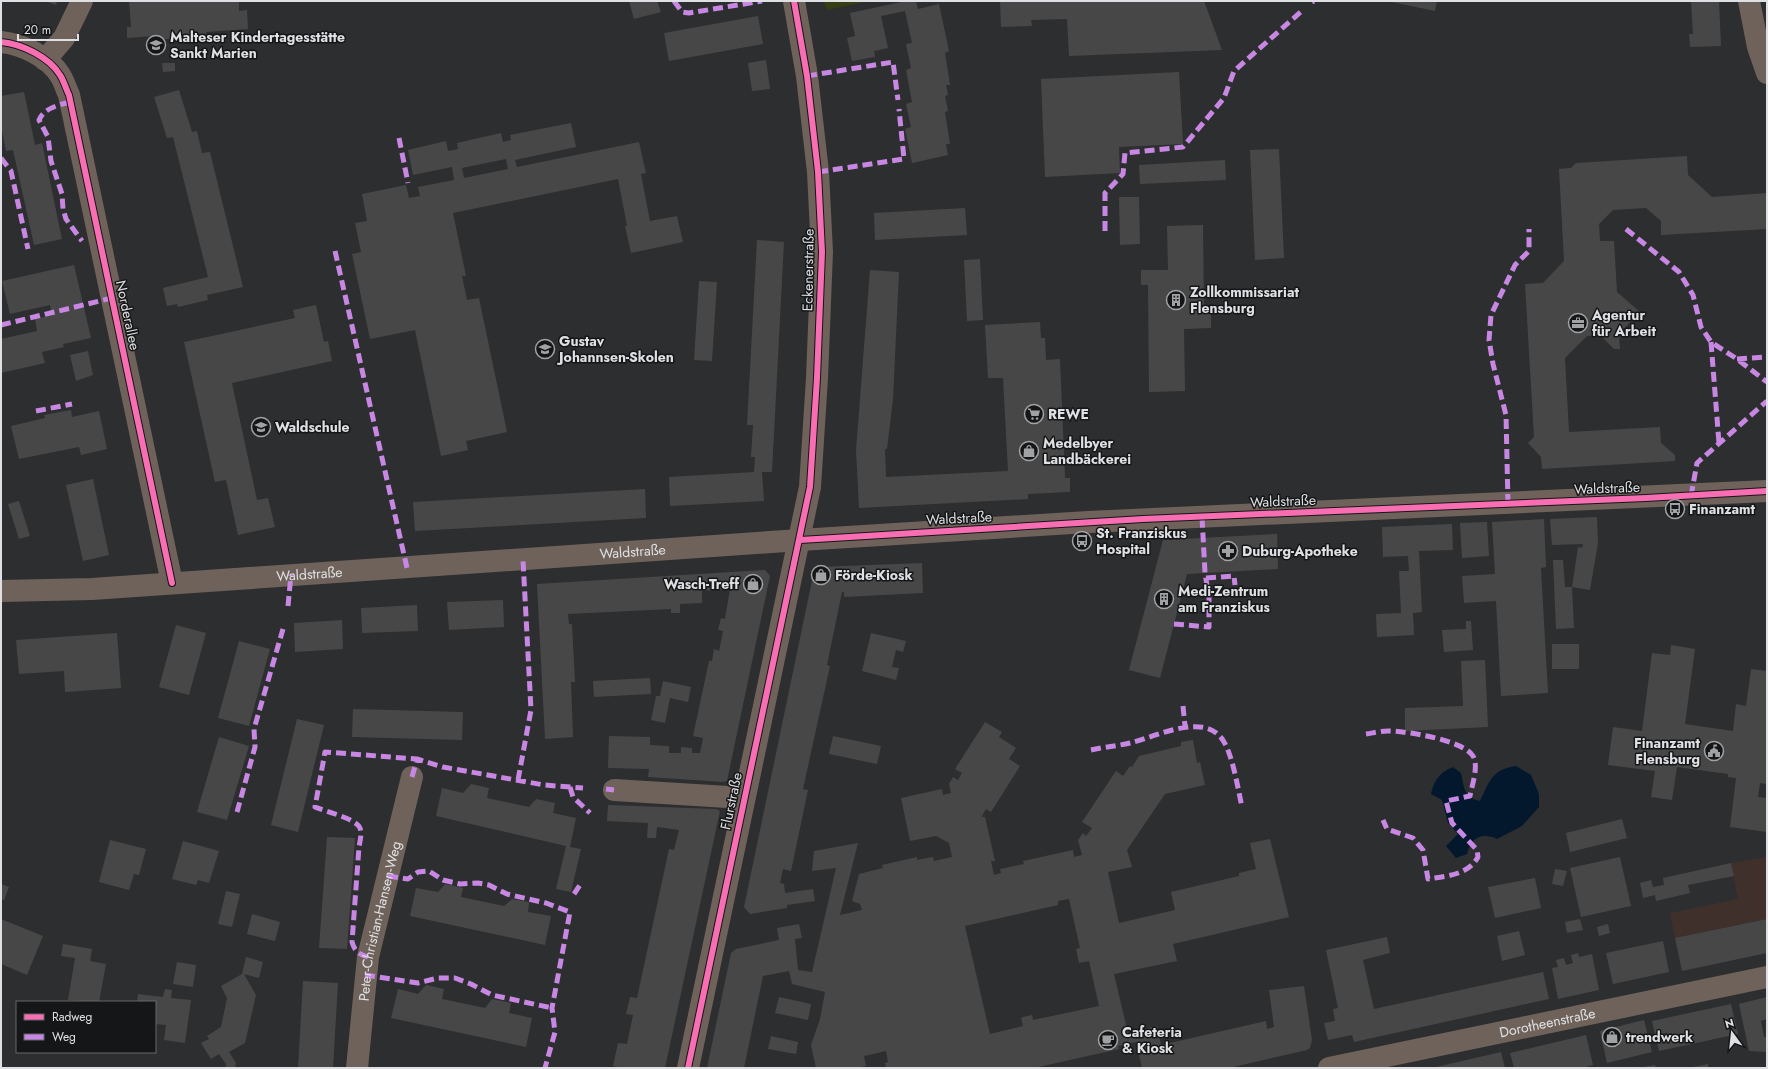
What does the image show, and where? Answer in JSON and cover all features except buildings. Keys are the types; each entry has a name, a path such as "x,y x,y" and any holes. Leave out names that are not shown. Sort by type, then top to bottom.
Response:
{"main road":[{"name":"Waldstraße","path":"1,591 92,589 800,540 1143,519 1646,498 1767,491"}],"street":[{"path":"45,60 64,38 82,1"},
{"name":"Eckenerstraße","path":"794,1 807,76 818,172 822,252 817,378 810,487 800,540"},
{"path":"1749,1 1758,47 1767,73"},
{"name":"Norderallee","path":"1,42 26,49 45,60 60,74 69,95 172,583"},
{"name":"Flurstraße","path":"688,1068 786,595 800,540"},
{"name":"Peter-Christian-Hansen-Weg","path":"357,1068 368,957 412,777"},
{"name":"Flurstraße","path":"614,790 744,798"},
{"name":"Dorotheenstraße","path":"1329,1068 1767,977"}],"shaded area":[{"path":"1767,857 1767,919 1675,938 1670,913 1738,899 1731,863"}],"green space":[{"path":"824,1 869,1 827,10"}],"water":[{"path":"1516,766 1531,775 1539,794 1539,807 1522,826 1497,839 1482,836 1474,840 1467,854 1456,858 1446,846 1458,834 1448,823 1442,800 1431,794 1438,777 1444,771 1453,767 1461,773 1464,787 1468,795 1475,800 1480,801 1489,782 1496,774 1501,770"}],"marked path":[{"path":"674,1 682,12 689,13 762,1"},
{"path":"1105,231 1105,193 1123,174 1125,153 1183,147 1224,98 1234,71 1304,9"},
{"path":"807,76 893,62 898,100"},
{"path":"70,102 48,110 39,120 48,137 51,161 62,194 63,209 66,219 82,241"},
{"path":"818,172 904,159 899,109"},
{"path":"399,138 408,183"},
{"path":"1,158 11,171 28,249"},
{"path":"1508,504 1506,415 1493,364 1489,340 1491,315 1515,265 1529,251 1529,229"},
{"path":"1626,229 1679,272 1693,295 1701,327 1711,342 1737,359 1767,382"},
{"path":"335,251 407,568"},
{"path":"1,325 112,298"},
{"path":"1711,342 1719,443"},
{"path":"1737,359 1767,357"},
{"path":"1691,496 1697,463 1767,401"},
{"path":"36,411 72,404"},
{"path":"1174,624 1209,627 1209,598 1205,573 1202,517"},
{"path":"518,780 531,710 523,560"},
{"path":"288,606 291,575"},
{"path":"1206,578 1234,576 1235,585"},
{"path":"237,812 255,747 254,729 283,629"},
{"path":"1183,706 1185,726"},
{"path":"1091,750 1130,743 1180,728 1205,728 1216,733 1227,748 1235,773 1242,807"},
{"path":"1366,734 1388,731 1420,735 1458,745 1467,750 1473,756 1475,760 1475,770 1470,796 1446,801 1452,823 1477,850 1478,857 1469,868 1463,871 1456,874 1428,879 1423,850 1413,838 1387,829 1383,820"},
{"path":"368,957 358,952 354,948 352,942 361,830 353,821 315,807 325,752 417,759"},
{"path":"412,777 417,759 443,767 544,785 583,788"},
{"path":"570,787 573,797 590,813"},
{"path":"606,789 614,790"},
{"path":"388,876 408,879 418,872 429,871 443,880 460,884 478,883 489,885 507,894 546,903 570,912 552,1008 555,1032 545,1068"},
{"path":"574,894 582,882"},
{"path":"365,975 418,983 438,978 455,978 471,984 492,995 552,1008"}],"cycle path":[{"path":"688,1068 810,487 817,378 822,252 818,172 807,76 794,1"},
{"path":"1,42 18,45 42,57 55,68 60,75 69,95 172,583"},
{"path":"800,540 1143,519 1646,498 1767,491"}],"place":[{"name":"Malteser Kindertagesstätte Sankt Marien","path":"156,45"},
{"name":"Zollkommissariat Flensburg","path":"1176,300"},
{"name":"Agentur für Arbeit","path":"1578,323"},
{"name":"Gustav Johannsen-Skolen","path":"545,349"},
{"name":"REWE","path":"1034,414"},
{"name":"Waldschule","path":"261,427"},
{"name":"Medelbyer Landbäckerei","path":"1029,451"},
{"name":"Finanzamt","path":"1675,509"},
{"name":"St. Franziskus Hospital","path":"1082,541"},
{"name":"Duburg-Apotheke","path":"1228,551"},
{"name":"Förde-Kiosk","path":"821,575"},
{"name":"Wasch-Treff","path":"753,584"},
{"name":"Medi-Zentrum am Franziskus","path":"1164,599"},
{"name":"Finanzamt Flensburg","path":"1714,751"},
{"name":"trendwerk","path":"1612,1037"},
{"name":"Cafeteria & Kiosk","path":"1108,1040"}]}
